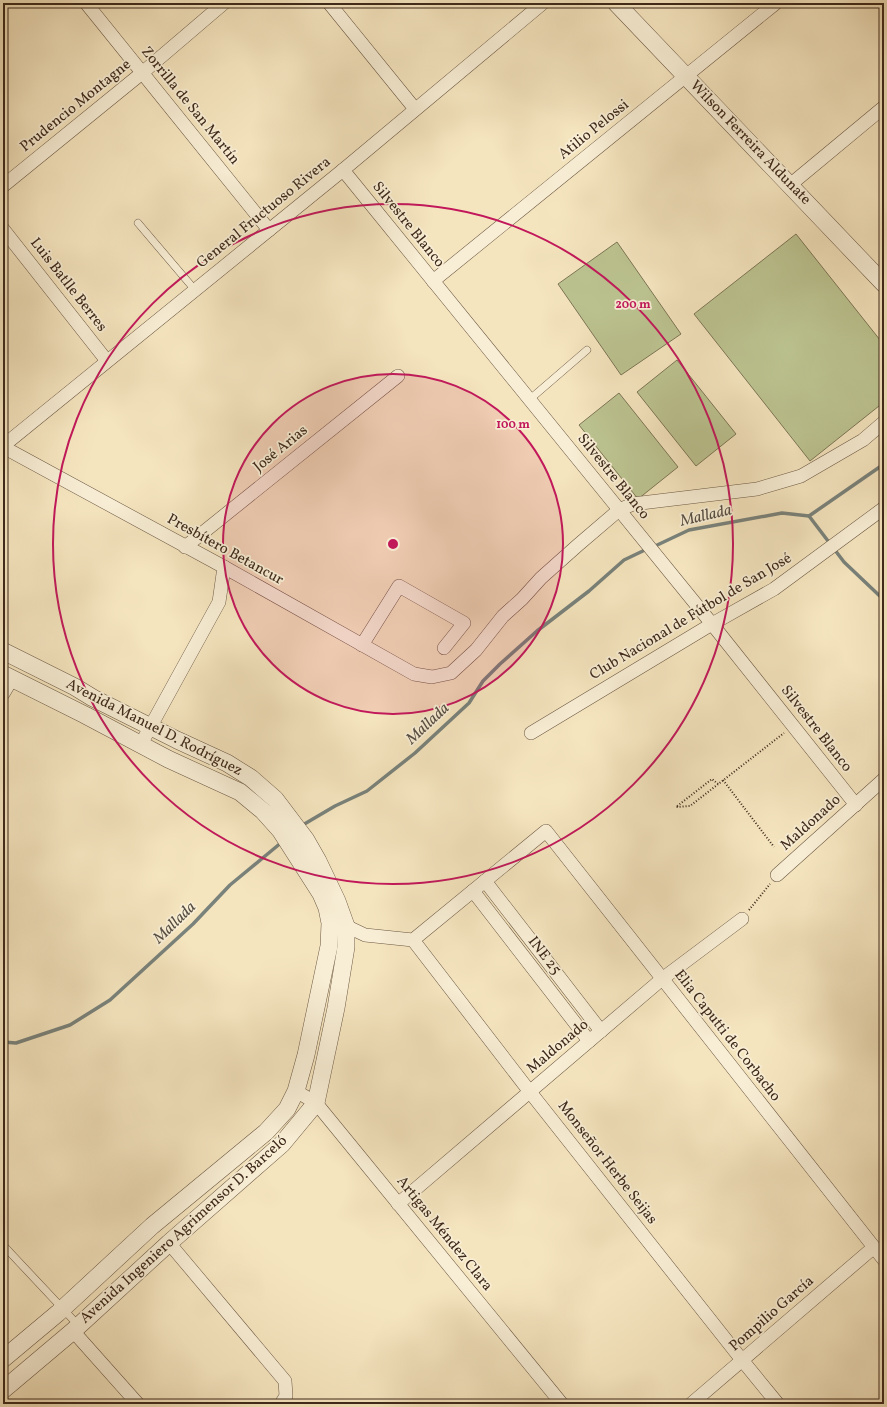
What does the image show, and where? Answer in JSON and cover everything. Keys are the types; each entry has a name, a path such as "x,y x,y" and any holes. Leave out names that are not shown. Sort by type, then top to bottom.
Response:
{"street":[{"name":"Zorrilla de San Martín","path":"86,3 269,230"},
{"name":"Prudencio Montagne","path":"3,186 142,73 224,3"},
{"path":"329,3 415,109"},
{"name":"General Fructuoso Rivera","path":"3,446 343,170 543,3"},
{"name":"Wilson Ferreira Aldunate","path":"616,3 884,284"},
{"name":"Atilio Pelossi","path":"433,281 776,3"},
{"path":"790,185 884,107"},
{"name":"Silvestre Blanco","path":"343,170 620,510 856,805"},
{"name":"Luis Batlle Berres","path":"3,229 107,361"},
{"name":"José Arias","path":"185,546 398,376"},
{"path":"620,510 633,504 757,489 801,476 863,440 884,422"},
{"name":"Presbítero Betancur","path":"3,446 224,567 414,674 432,677 451,673 476,650 502,616 522,599 541,578 620,510"},
{"name":"Club Nacional de Fútbol de San José","path":"531,733 712,624 774,589 884,508"},
{"path":"141,744 219,602 224,567"},
{"path":"362,645 399,586 464,623 444,648"},
{"name":"Avenida Manuel D. Rodríguez","path":"3,651 75,687 93,698 227,763 252,778 275,799 286,825"},
{"path":"3,694 8,676"},
{"name":"Avenida Manuel D. Rodríguez","path":"8,676 168,759 240,792 263,811 286,825"},
{"name":"Maldonado","path":"777,875 884,779"},
{"name":"Avenida Ingeniero Agrimensor D. Barceló","path":"3,1390 76,1329 169,1243 282,1144 316,1103 336,1008 346,947 338,925 337,901 318,861 300,845 286,825"},
{"name":"Elia Caputti de Corbacho","path":"485,881 546,831 873,1248 884,1260"},
{"path":"338,925 365,935 413,940 485,881"},
{"name":"INE 25","path":"485,881 602,1031"},
{"name":"INE 25","path":"473,891 589,1041"},
{"name":"Maldonado","path":"398,1204 662,979 742,919"},
{"name":"Avenida Ingeniero Agrimensor D. Barceló","path":"3,1359 63,1309 152,1226 266,1132 287,1109 296,1091 306,1055 329,946 338,925"},
{"name":"Monseñor Herbe Seijas","path":"413,940 530,1092 778,1404"},
{"name":"Artigas Méndez Clara","path":"296,1091 316,1103 562,1404"},
{"path":"169,1243 285,1381 286,1396 281,1404"},
{"name":"Pompilio García","path":"691,1404 873,1248"},
{"path":"76,1329 138,1404"}],"lane":[{"path":"138,223 195,290"},
{"path":"530,400 587,350"},
{"path":"3,1245 63,1309 76,1329"}],"path":[{"path":"718,784 712,779 676,807 690,806 793,726"},
{"path":"723,780 774,847"},
{"path":"742,919 777,875"}],"green space":[{"path":"796,234 884,345 884,402 810,461 694,314"},
{"path":"617,242 681,334 621,375 558,284"},
{"path":"677,360 736,434 696,466 637,392"},
{"path":"619,393 678,467 638,499 579,425"}],"waterway":[{"name":"Mallada","path":"653,547 689,530 782,513 809,516 884,464"},
{"path":"809,516 844,562 884,600"},
{"name":"Mallada","path":"301,826 335,806 367,791 415,753 469,703 483,681 537,631 589,591 624,560 647,549"},
{"name":"Mallada","path":"3,1042 16,1043 70,1025 110,1000 193,924 230,885 282,842"}]}
